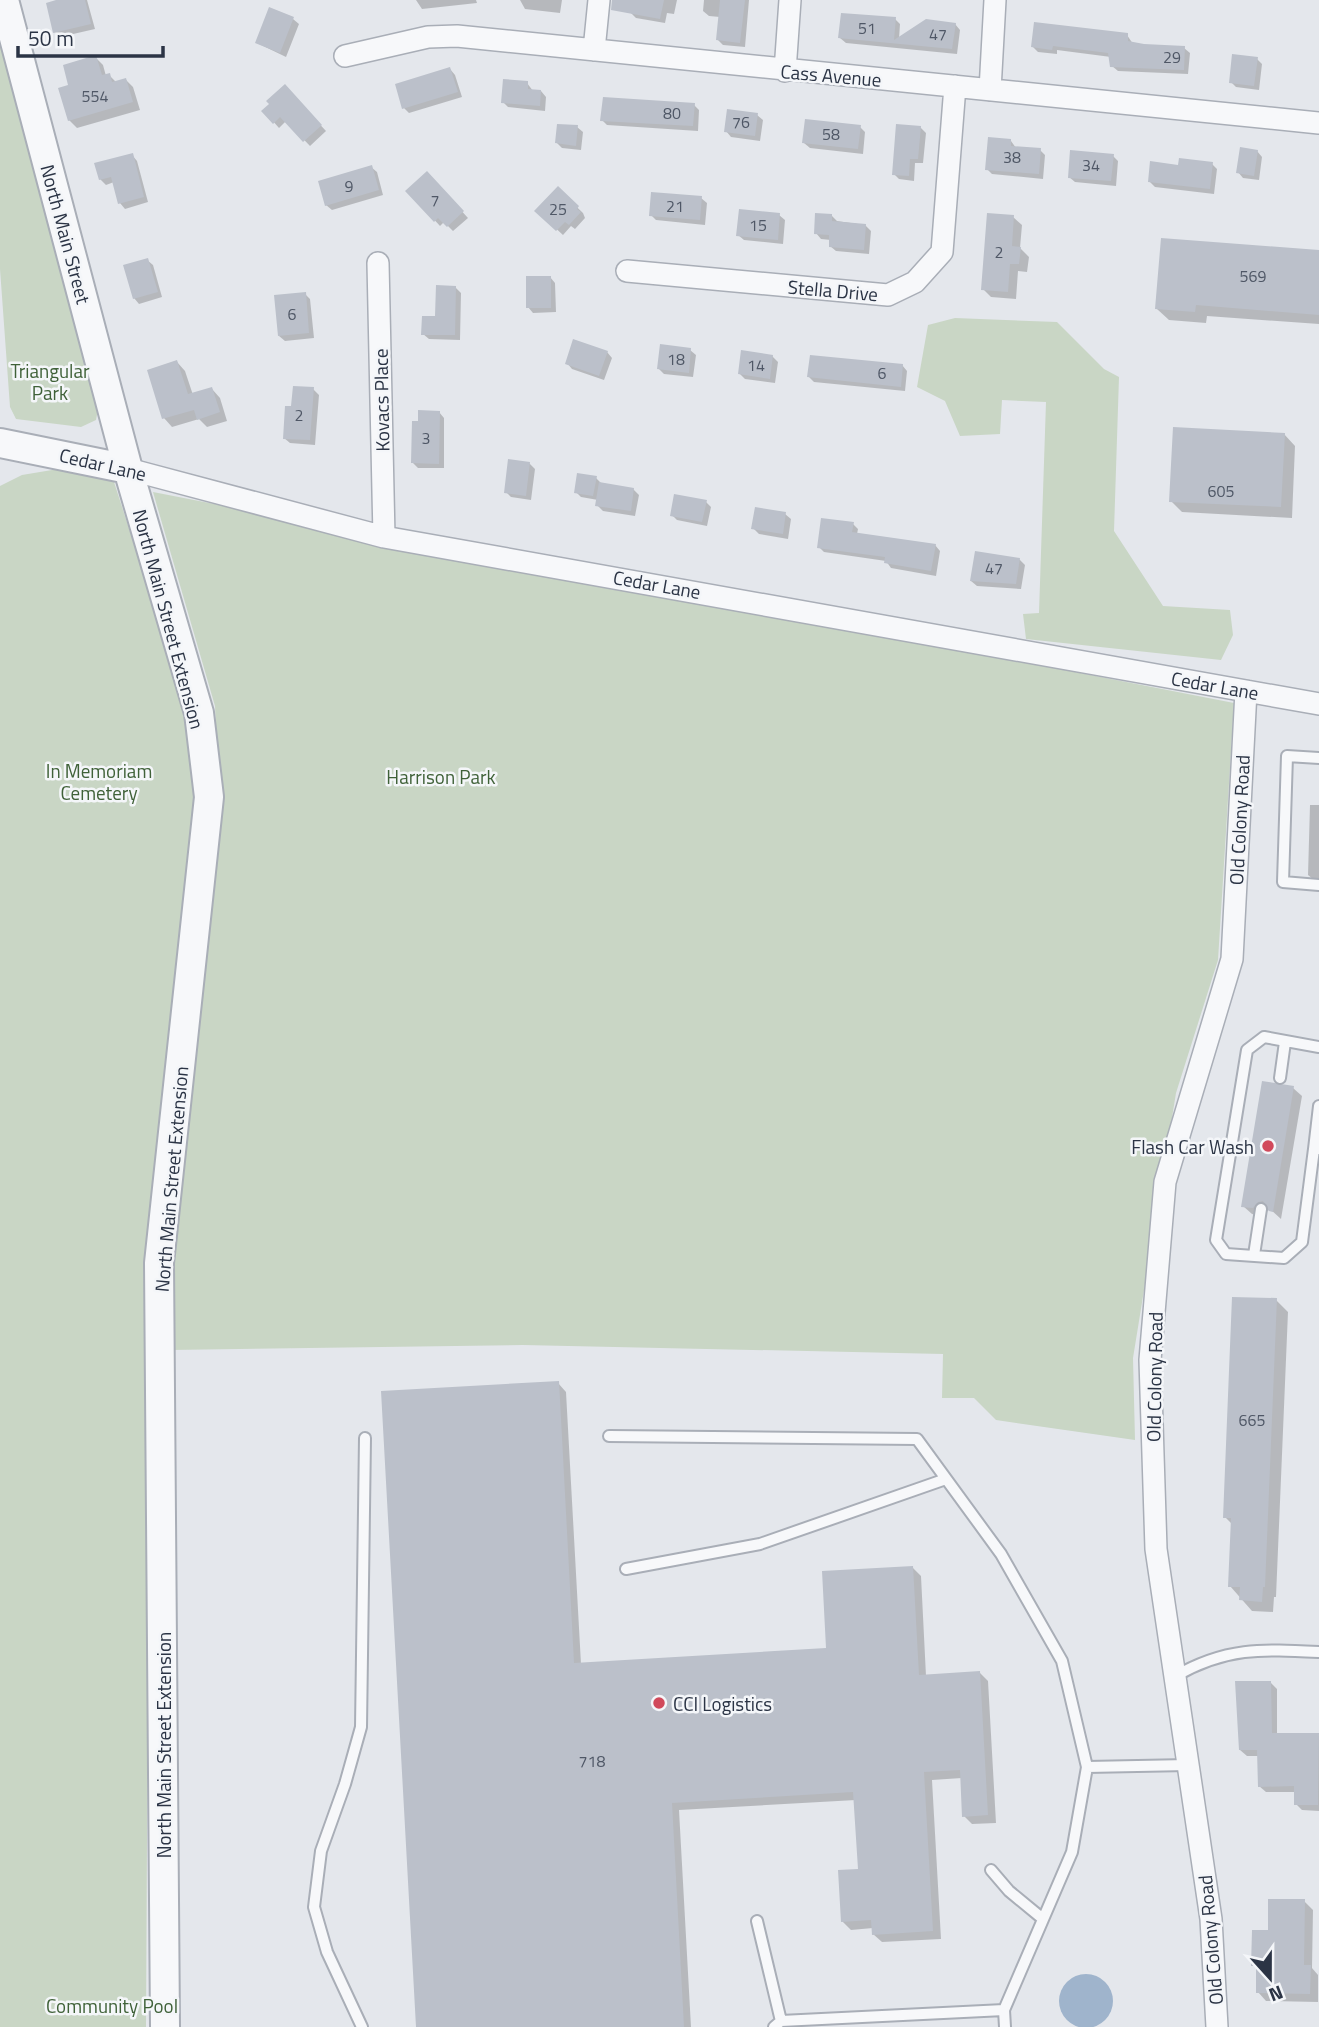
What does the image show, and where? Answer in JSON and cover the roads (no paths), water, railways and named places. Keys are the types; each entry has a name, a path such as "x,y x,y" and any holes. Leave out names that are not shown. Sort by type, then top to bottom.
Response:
{"street":[{"name":"North Main Street","path":"5,0 128,469"},
{"path":"594,50 599,0"},
{"path":"785,71 790,0"},
{"path":"990,90 995,0"},
{"name":"Cass Avenue","path":"345,56 428,37 447,36 1319,123"},
{"name":"Stella Drive","path":"627,271 888,295 915,282 942,252 954,86"},
{"name":"Kovacs Place","path":"378,263 384,537"},
{"name":"Cedar Lane","path":"0,443 128,469 384,537 1319,704"},
{"name":"North Main Street Extension","path":"128,469 199,713 209,797 159,1263 165,2027"},
{"name":"Old Colony Road","path":"1217,2027 1211,1919 1156,1549 1150,1360 1165,1182 1232,959 1246,691"}],"lane":[{"path":"1319,758 1287,756 1283,882 1319,885"},
{"path":"1319,1047 1264,1037 1247,1050 1216,1240 1226,1254 1284,1258 1302,1242 1317,1149 1319,1106"},
{"path":"1280,1077 1285,1042"},
{"path":"1254,1255 1261,1209"},
{"path":"609,1436 917,1439 1001,1555 1062,1661 1087,1767 1072,1852 1004,2010 1005,2027"},
{"path":"362,2027 327,1952 314,1908 321,1851 345,1784 361,1727 365,1438"},
{"path":"626,1569 760,1544 946,1479"},
{"path":"1174,1677 1221,1654 1264,1649 1319,1653"},
{"path":"1087,1767 1188,1765"},
{"path":"991,1870 1009,1891 1043,1919"},
{"path":"757,1921 777,2024 1004,2010"}],"water":[{"path":"1086,1974 1105,1982 1113,2001 1105,2020 1086,2028 1067,2020 1059,2001 1067,1982"}],"place":[{"name":"Flash Car Wash","path":"1268,1146"},
{"name":"CCI Logistics","path":"659,1703"}],"park label":[{"name":"Triangular Park","path":"50,381"},
{"name":"Harrison Park","path":"441,776"},
{"name":"In Memoriam Cemetery","path":"99,781"},
{"name":"Community Pool","path":"112,2005"}]}
